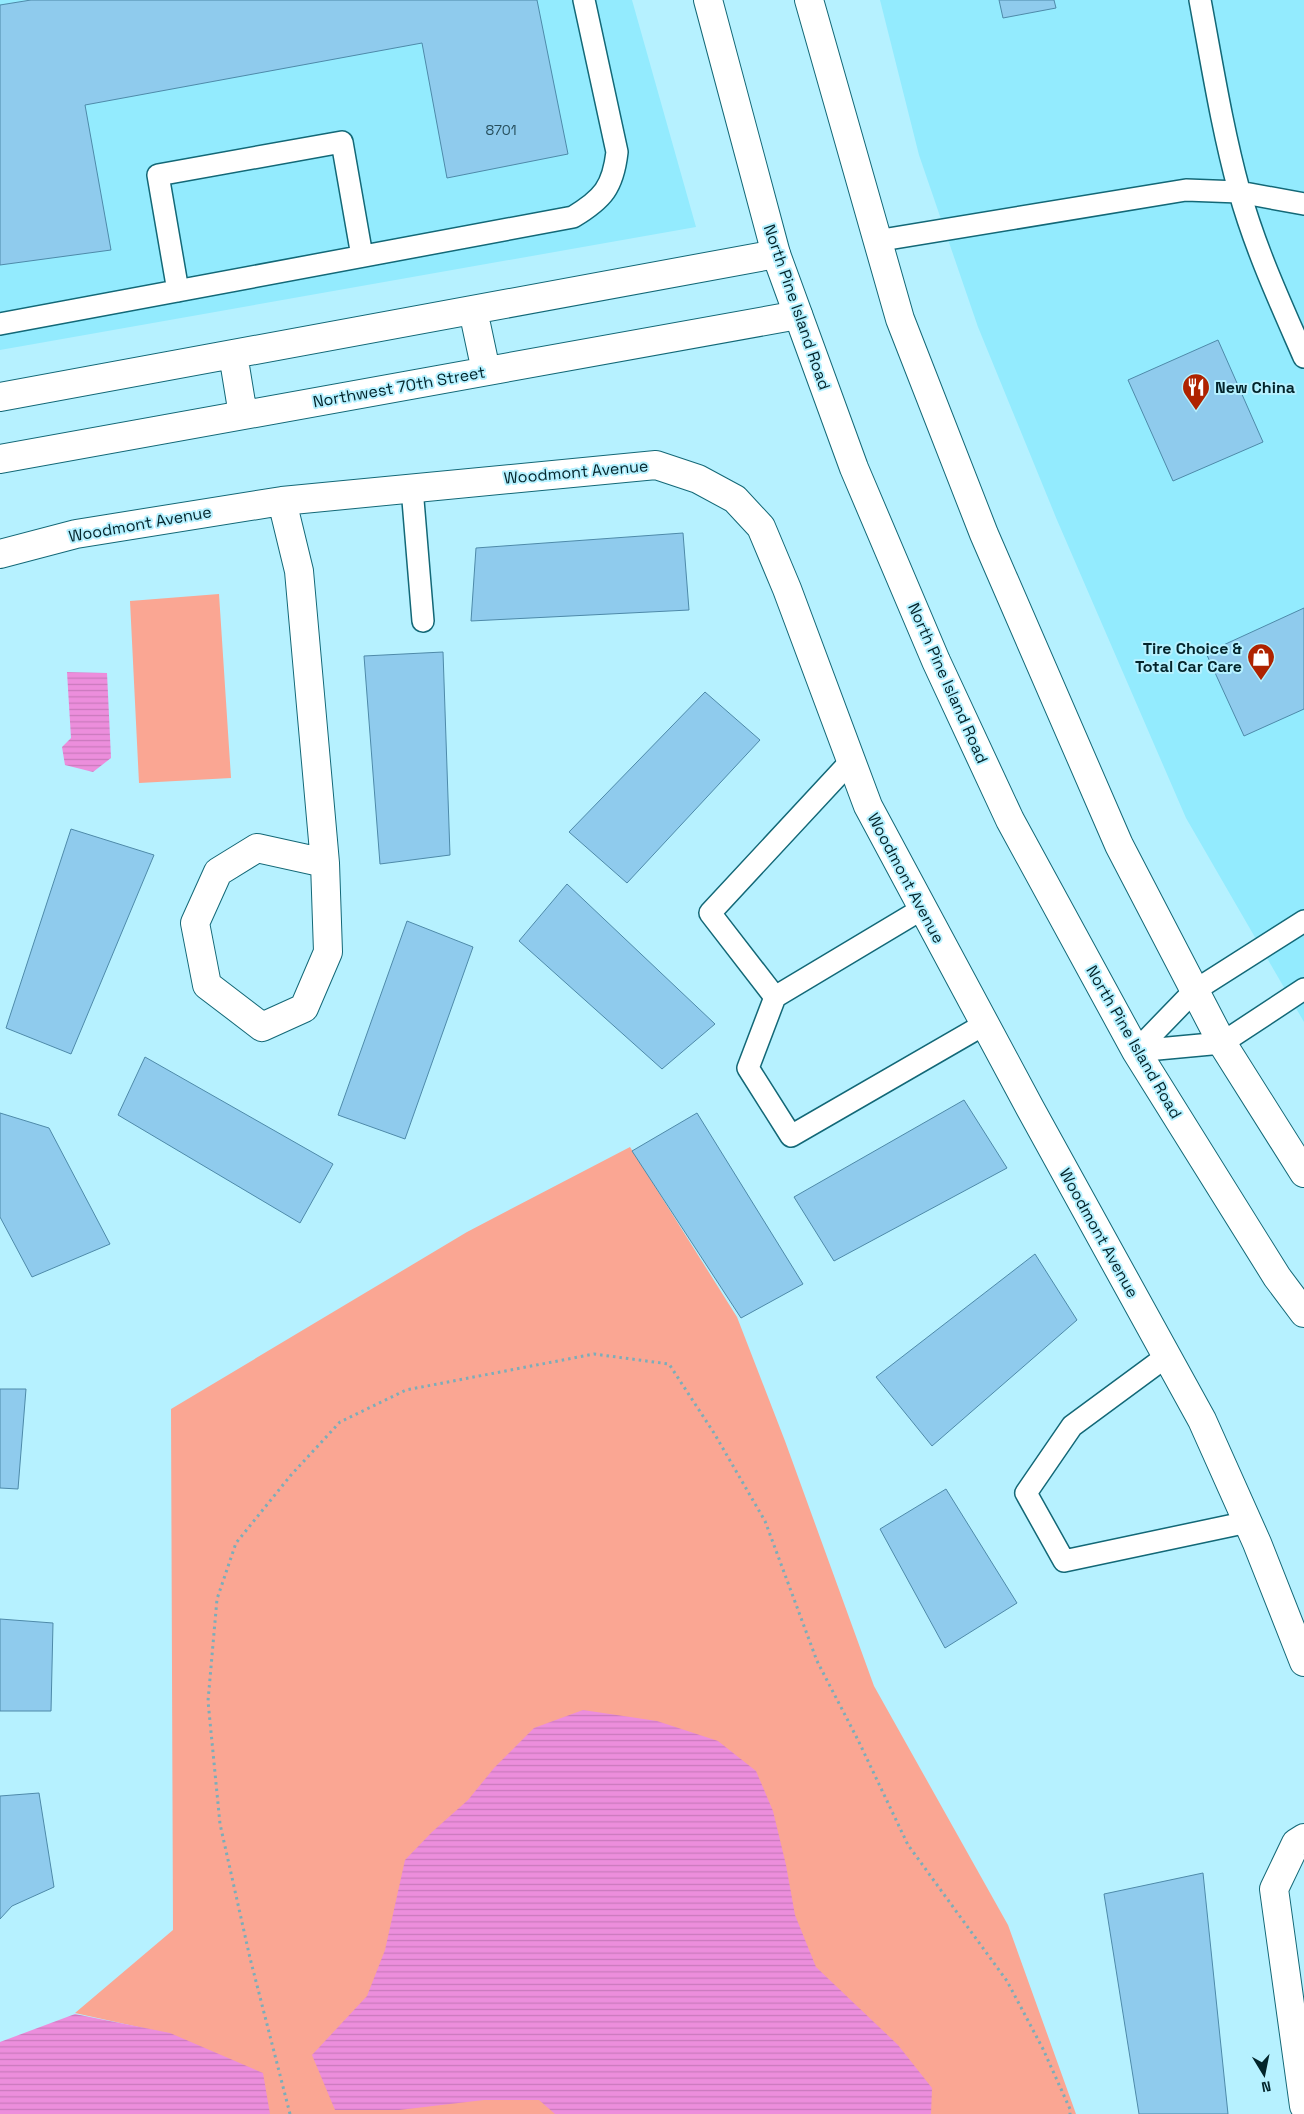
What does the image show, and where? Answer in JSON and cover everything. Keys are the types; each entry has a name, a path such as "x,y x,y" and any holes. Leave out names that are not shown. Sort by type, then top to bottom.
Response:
{"street":[{"name":"North Pine Island Road","path":"708,0 776,254 854,468 936,661 1010,820 1136,1051 1278,1277 1304,1314"},
{"path":"809,0 876,241 900,319 984,534 1119,845 1222,1043 1304,1173"},
{"path":"0,397 776,254"},
{"path":"473,310 486,371"},
{"name":"Northwest 70th Street","path":"0,459 798,315"},
{"path":"233,354 244,415"},
{"name":"Woodmont Avenue","path":"0,554 76,534 282,501 656,465 698,479 735,499 761,527 787,589 868,806 922,909 1202,1420 1248,1522 1304,1662"},
{"path":"282,501 299,571 325,863 328,952 304,1008 262,1027 207,986 194,923 218,872 257,848 325,863"},
{"path":"1304,1838 1296,1843 1274,1889 1304,2106"}],"lane":[{"path":"0,324 573,217 590,207 609,186 615,170 617,152 584,0"},
{"path":"1200,0 1225,135 1239,192 1265,269 1304,357"},
{"path":"178,290 158,175 342,142 362,256"},
{"path":"876,241 1186,190 1239,192 1304,204"},
{"path":"412,488 423,621"},
{"path":"775,997 710,913 851,761"},
{"path":"922,909 775,997 748,1068 791,1136 985,1024"},
{"path":"1136,1051 1194,991 1304,922"},
{"path":"1136,1051 1222,1043 1304,990"},
{"path":"1167,1356 1072,1426 1026,1493 1064,1560 1248,1522"}],"path":[{"path":"290,2114 250,1958 220,1824 208,1701 217,1599 236,1544 291,1475 340,1422 406,1390 594,1354 669,1364 714,1433 765,1521 817,1661 858,1740 908,1845 1007,1982 1043,2049 1070,2109 1070,2114"}],"shaded area":[{"path":"0,0 632,0 696,227 0,350"},
{"path":"880,0 1304,0 1304,1022 1186,818 1057,520 978,327 919,155"},
{"path":"219,594 231,778 139,783 130,601"},
{"path":"67,672 107,673 111,758 93,772 65,765 62,747 71,738"},
{"path":"630,1147 737,1317 785,1441 874,1686 1008,1925 1076,2114 114,2114 170,2034 75,2013 173,1930 171,1409 467,1232"},
{"path":"583,1710 657,1721 718,1741 756,1771 773,1811 786,1865 795,1915 816,1967 898,2045 932,2088 931,2114 555,2114 539,2100 484,2100 399,2110 335,2110 312,2055 367,1996 385,1950 405,1860 432,1832 468,1800 494,1768 534,1728"},
{"path":"75,2014 170,2033 263,2073 270,2114 0,2114 0,2042"}],"building":[{"path":"31,0 537,0 568,154 447,178 422,43 85,105 111,250 0,265 0,5"},
{"path":"999,0 1054,0 1056,8 1003,18"},
{"name":"New China","path":"1218,340 1263,442 1173,481 1128,380"},
{"path":"683,533 689,610 471,621 476,548"},
{"name":"Tire Choice & Total Car Care","path":"1304,608 1304,709 1244,736 1206,653"},
{"path":"443,652 450,855 380,864 364,656"},
{"path":"705,692 760,740 627,883 569,832"},
{"path":"71,829 154,855 71,1054 6,1028"},
{"path":"567,884 715,1024 662,1069 519,941"},
{"path":"407,921 473,947 405,1139 338,1115"},
{"path":"145,1057 333,1164 300,1223 118,1115"},
{"path":"964,1100 1007,1168 834,1261 794,1197"},
{"path":"0,1113 49,1128 110,1244 32,1277 0,1217"},
{"path":"697,1113 803,1284 741,1318 632,1151"},
{"path":"1035,1254 1077,1320 932,1446 876,1377"},
{"path":"0,1389 26,1389 18,1489 0,1488"},
{"path":"946,1489 1017,1603 945,1648 880,1529"},
{"path":"0,1619 53,1623 51,1711 0,1711"},
{"path":"39,1793 54,1887 12,1906 0,1919 0,1796"},
{"path":"1203,1873 1228,2114 1139,2114 1104,1894"}],"place":[{"name":"New China","path":"1196,411"},
{"name":"Tire Choice & Total Car Care","path":"1261,681"}]}
